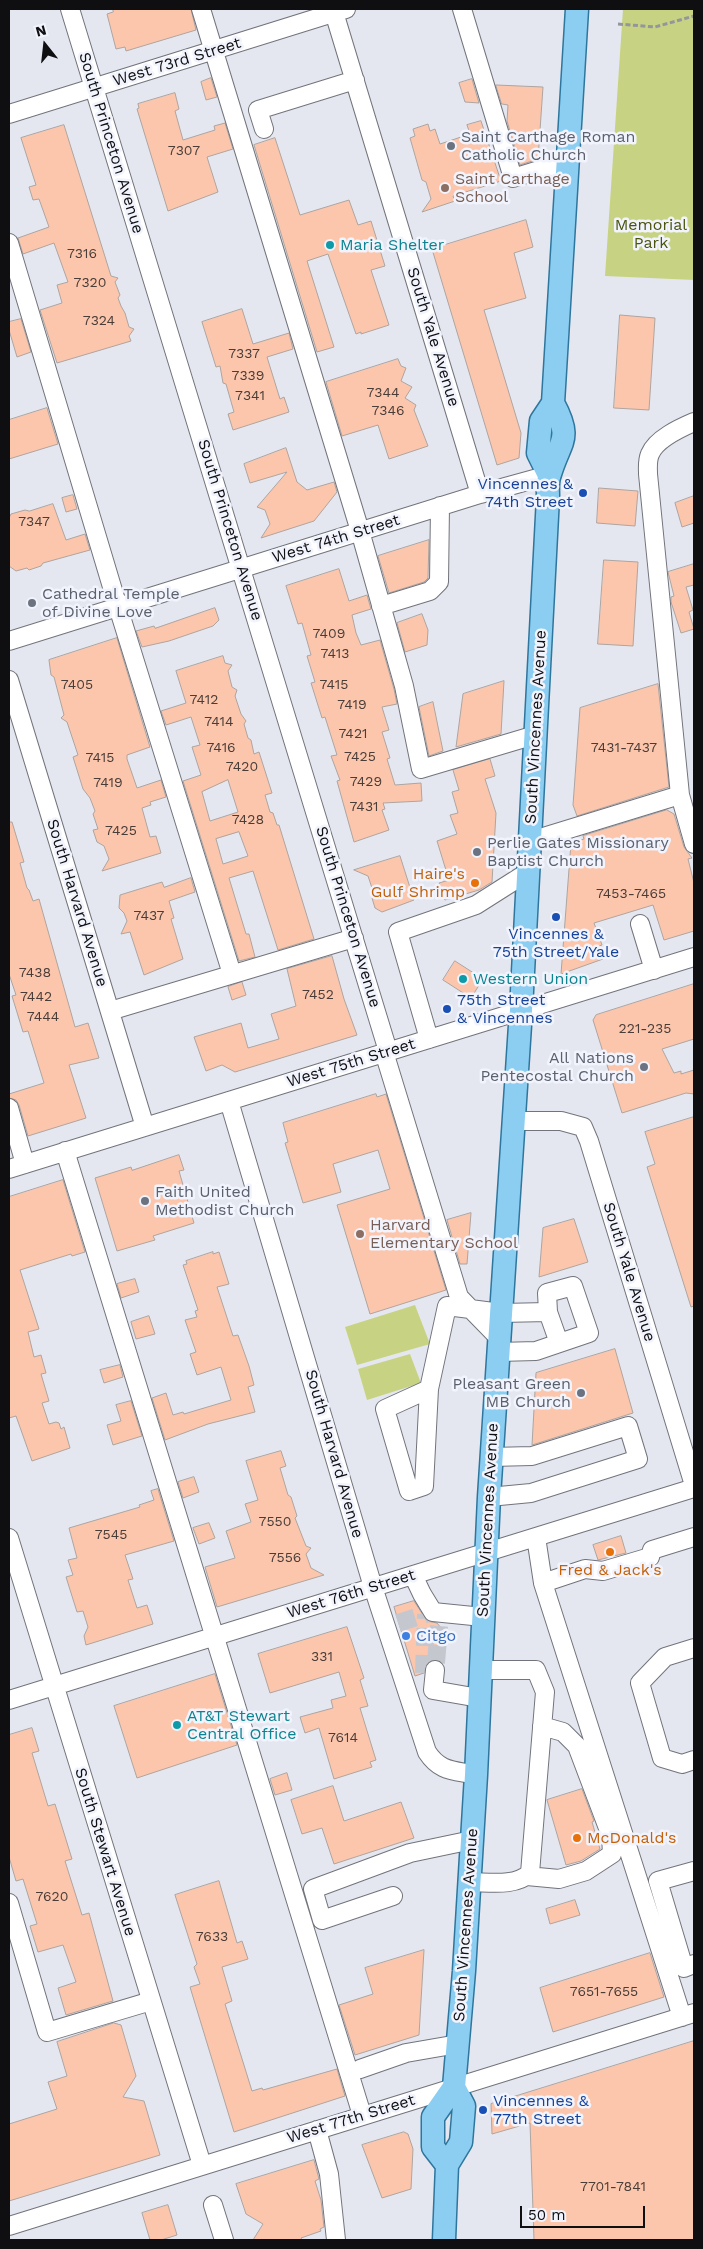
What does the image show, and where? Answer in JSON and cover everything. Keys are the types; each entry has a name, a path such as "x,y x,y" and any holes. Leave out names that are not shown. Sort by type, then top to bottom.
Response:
{"main road":[{"name":"South Vincennes Avenue","path":"447,2165 433,2147 433,2117 454,2087 472,1840 491,1457 521,1010 549,475 563,446 563,422 553,403 577,9"},
{"name":"South Vincennes Avenue","path":"444,2240 447,2165 461,2142 464,2106 454,2087"}],"street":[{"name":"South Princeton Avenue","path":"70,9 354,938 459,1297 471,1309 499,1345"},
{"path":"201,9 360,531 404,686 421,769 535,735"},
{"path":"462,9 513,178 568,161"},
{"name":"West 73rd Street","path":"9,114 338,10"},
{"name":"South Yale Avenue","path":"338,10 355,80 480,494"},
{"path":"264,129 258,110 355,80"},
{"path":"9,243 118,607 232,974"},
{"path":"694,422 684,426 656,445 650,454 648,466 680,795 694,844"},
{"name":"West 74th Street","path":"9,641 440,506 549,475"},
{"path":"381,606 430,591 439,582 440,506"},
{"name":"South Harvard Avenue","path":"9,680 145,1127"},
{"path":"530,841 680,795"},
{"path":"429,1038 398,932 476,904 528,872"},
{"path":"640,924 654,970"},
{"path":"110,1010 354,938"},
{"name":"West 75th Street","path":"17,1166 694,958"},
{"name":"South Harvard Avenue","path":"229,1101 373,1587 391,1620 427,1752 434,1762 442,1768 476,1775"},
{"path":"9,1108 17,1166"},
{"name":"South Yale Avenue","path":"513,1121 561,1121 583,1127 589,1141 694,1486"},
{"path":"65,1152 362,2116"},
{"path":"499,1345 536,1351 589,1333 572,1286 547,1293 548,1312 558,1343"},
{"path":"429,1389 385,1409 409,1491 424,1486 429,1389 448,1306 501,1313 548,1312"},
{"path":"489,1497 531,1493 638,1459 628,1426 532,1456 491,1457"},
{"name":"West 76th Street","path":"9,1700 536,1537 694,1486"},
{"path":"536,1537 543,1583 688,2015"},
{"path":"543,1583 585,1569 603,1570 650,1557 652,1550 694,1537"},
{"name":"South Stewart Avenue","path":"9,1538 202,2166"},
{"path":"413,1574 432,1611 483,1617"},
{"path":"694,1648 665,1657 640,1683 662,1758 682,1764 694,1760"},
{"path":"469,1882 515,1882 523,1880 529,1871 545,1692 536,1670 480,1670"},
{"path":"430,1671 433,1690 479,1698"},
{"path":"529,1871 559,1879 586,1871 612,1854 611,1836 577,1746 563,1732 541,1731"},
{"path":"393,1896 322,1920 313,1889 410,1853 472,1840"},
{"path":"694,1871 658,1881 684,1968 694,1964"},
{"path":"9,1903 47,2032 151,2001"},
{"name":"West 77th Street","path":"9,2226 688,2015"},
{"path":"360,2069 406,2053 458,2044"},
{"path":"317,2130 329,2174 336,2240"},
{"path":"213,2206 224,2240"}],"path":[{"path":"618,24 655,27 694,16"}],"green space":[{"name":"Memorial Park","path":"623,9 694,9 694,280 605,276"},
{"path":"415,1305 430,1344 357,1365 345,1327"},
{"path":"410,1354 421,1383 367,1400 358,1369"}],"building":[{"path":"113,9 191,9 196,30 126,51 125,47 116,49 107,14 113,12"},
{"path":"211,78 217,97 206,100 201,82"},
{"path":"472,79 479,103 465,102 459,83"},
{"path":"496,85 543,87 538,159 520,165 507,121 508,105 502,104"},
{"path":"175,93 179,109 175,111 183,140 215,130 214,126 225,123 233,149 207,157 218,192 168,211 137,109 139,108 138,104"},
{"path":"481,121 501,181 453,196 455,201 422,212 431,199 426,182 422,180 410,138 415,136 413,129 428,124 430,131 435,129 440,144 470,134 467,125"},
{"path":"64,125 111,276 118,278 115,282 120,295 118,298 129,327 134,329 129,336 131,341 57,363 40,310 62,303 57,285 68,282 54,243 23,254 18,238 49,227 39,199 33,200 29,187 36,185 21,138"},
{"name":"Maria Shelter","path":"275,138 300,215 349,200 358,225 371,221 385,266 371,270 389,325 356,334 328,254 307,261 334,347 317,352 254,145"},
{"path":"526,220 533,247 514,253 526,298 484,310 521,433 519,458 497,465 432,249"},
{"path":"242,309 253,344 289,333 293,349 267,357 280,399 284,397 289,412 233,430 228,414 234,412 226,384 223,383 220,366 216,367 202,322"},
{"path":"620,315 655,318 649,410 614,408"},
{"path":"21,319 31,352 17,357 9,330 9,322"},
{"path":"398,359 401,366 406,368 401,381 412,387 405,398 416,405 414,410 428,446 389,459 378,425 342,436 326,382"},
{"path":"47,408 58,444 9,459 9,420"},
{"path":"286,448 297,482 307,490 334,482 337,492 314,521 261,538 270,524 265,510 257,507 287,472 250,483 244,464"},
{"path":"599,488 638,491 635,526 597,523"},
{"path":"73,495 77,509 66,512 62,498"},
{"path":"694,496 694,523 682,527 675,503"},
{"path":"53,504 66,540 85,534 90,550 43,563 41,566 29,570 27,568 16,571 9,566 9,518 11,514"},
{"path":"429,540 428,578 424,582 389,593 378,556"},
{"path":"604,560 638,562 633,646 598,644"},
{"path":"694,564 694,585 686,587 693,610 689,612 694,629 681,633 671,602 671,597 674,596 668,572"},
{"path":"339,569 349,601 367,595 371,609 352,615 356,633 361,645 380,640 394,689 397,704 382,707 389,730 382,732 390,758 387,759 395,785 421,783 422,801 383,803 385,809 382,810 389,830 354,842 337,781 340,780 331,756 337,755 325,717 322,718 311,683 315,682 307,656 311,655 302,623 298,624 286,586"},
{"path":"215,608 219,620 213,626 169,641 142,647 136,631 154,626 155,628"},
{"path":"422,614 428,630 427,645 405,652 397,623"},
{"path":"117,638 150,747 127,755 127,759 137,788 161,780 166,797 150,802 151,805 142,808 150,837 156,836 161,853 102,871 109,859 104,846 97,842 93,830 98,829 93,814 95,811 90,798 83,789 73,757 78,755 67,722 61,718 64,715 54,677 51,675 49,660"},
{"path":"223,656 225,663 232,665 228,671 232,687 237,690 235,696 241,714 246,721 244,724 248,738 251,740 254,754 259,752 272,793 265,795 270,812 273,813 277,825 279,825 314,939 278,950 253,871 229,878 255,957 239,961 183,781 201,775 192,747 200,745 191,717 166,725 161,711 186,703 176,671","holes":["228,780 238,812 210,821 202,792","239,832 248,856 223,864 216,839"]},
{"path":"504,681 501,734 456,747 463,694"},
{"path":"658,684 669,787 577,816 573,805 580,708"},
{"path":"433,702 443,751 429,756 419,707"},
{"path":"490,759 495,776 485,779 496,813 492,882 479,890 445,900 439,883 449,880 437,841 457,834 450,815 458,813 452,792 459,790 453,770"},
{"path":"667,810 674,814 684,847 692,858 688,859 694,883 694,931 664,940 653,905 594,923 602,945 599,946 603,959 561,974 571,843 584,839 583,836"},
{"path":"9,822 12,822 24,862 20,863 27,888 33,901 39,899 75,1027 88,1023 99,1058 69,1065 86,1118 28,1136 19,1105 16,1100 9,1098 9,1094 44,1083 28,1031 23,1032 12,996 16,995 9,974"},
{"path":"400,856 414,900 382,912 375,908 372,898 375,897 368,876 354,870"},
{"path":"191,878 195,892 169,901 174,918 171,919 183,959 144,975 130,932 121,934 127,921 124,913 119,908 120,895 162,882 164,887"},
{"path":"332,956 344,999 357,1035 235,1072 222,1065 206,1071 194,1037 241,1023 248,1048 279,1039 271,1014 296,1006 287,969"},
{"name":"Western Union","path":"455,961 483,979 471,998 443,980"},
{"path":"242,982 246,995 232,1000 228,987"},
{"path":"694,984 694,1039 662,1049 674,1073 681,1071 681,1074 694,1070 694,1094 686,1093 622,1113 593,1020 596,1015"},
{"path":"376,1094 377,1097 386,1094 446,1290 370,1314 337,1205 390,1189 378,1150 333,1164 341,1192 303,1203 285,1143 288,1142 283,1123"},
{"path":"694,1117 694,1306 691,1307 647,1167 655,1164 645,1132"},
{"name":"Faith United Methodist Church","path":"179,1155 184,1170 179,1171 194,1223 153,1236 155,1240 117,1251 95,1178 131,1167 132,1170"},
{"path":"63,1180 85,1252 72,1256 71,1254 20,1270 39,1329 28,1332 34,1357 41,1355 46,1373 41,1374 49,1401 42,1403 49,1424 56,1422 59,1423 61,1429 64,1427 70,1448 32,1461 16,1416 9,1418 9,1197"},
{"path":"471,1213 467,1264 460,1264 447,1220"},
{"path":"574,1219 588,1262 539,1277 543,1228"},
{"path":"213,1252 213,1254 219,1252 229,1284 217,1287 233,1336 238,1335 249,1366 254,1385 248,1387 255,1412 208,1424 165,1440 152,1398 166,1393 173,1415 183,1412 184,1414 231,1400 221,1367 197,1375 190,1354 196,1352 185,1320 197,1317 195,1311 198,1310 183,1265 187,1264 186,1261"},
{"path":"135,1279 139,1292 121,1298 117,1284"},
{"path":"149,1316 155,1334 136,1339 131,1322"},
{"name":"Pleasant Green MB Church","path":"615,1349 633,1413 532,1445 536,1373"},
{"path":"120,1365 123,1377 104,1383 100,1370"},
{"path":"131,1401 142,1436 113,1445 107,1425 121,1421 116,1405"},
{"path":"281,1451 286,1466 280,1468 297,1516 295,1518 306,1546 311,1548 306,1554 311,1568 324,1575 217,1607 205,1567 235,1558 226,1531 251,1522 245,1504 258,1500 246,1461"},
{"path":"194,1477 199,1492 183,1498 178,1482"},
{"path":"158,1489 174,1541 125,1555 133,1579 128,1580 137,1608 147,1605 153,1624 86,1645 84,1636 88,1627 83,1611 77,1612 66,1577 73,1575 68,1560 77,1558 69,1528 140,1507 139,1505 154,1500 151,1491"},
{"path":"209,1523 215,1538 199,1544 193,1528"},
{"name":"Fred & Jack's","path":"621,1536 626,1553 598,1560 593,1545"},
{"name":"Citgo","path":"414,1601 427,1621 437,1623 442,1629 441,1661 430,1661 426,1664 424,1673 415,1676 394,1607"},
{"path":"347,1627 364,1678 360,1680 368,1706 360,1708 376,1760 370,1762 372,1767 334,1779 319,1728 305,1733 300,1717 333,1708 331,1700 346,1696 339,1672 270,1693 258,1654"},
{"name":"AT&T Stewart Central Office","path":"215,1674 237,1745 137,1778 114,1706"},
{"path":"32,1728 39,1751 32,1753 48,1806 55,1804 72,1859 65,1861 82,1915 89,1913 113,2001 66,2015 58,1988 76,1982 63,1945 38,1952 30,1926 37,1924 23,1879 16,1881 9,1857 9,1735"},
{"path":"287,1773 292,1790 275,1795 270,1779"},
{"path":"333,1786 344,1821 401,1802 414,1838 334,1864 322,1828 302,1834 291,1800"},
{"name":"McDonald's","path":"582,1789 594,1821 592,1822 600,1849 581,1861 566,1865 547,1800"},
{"path":"219,1881 237,1943 242,1941 248,1959 222,1967 232,2001 225,2004 252,2091 262,2088 263,2090 337,2069 345,2096 234,2132 190,1987 200,1984 194,1967 197,1964 175,1895"},
{"path":"575,1900 580,1915 550,1924 546,1909"},
{"path":"424,1950 419,2035 355,2055 339,2005 373,1994 365,1968"},
{"path":"650,1953 664,1997 553,2032 540,1988"},
{"path":"114,2023 121,2025 136,2076 123,2097 144,2101 160,2155 9,2201 9,2124 57,2109 48,2082 67,2076 57,2042"},
{"path":"694,2041 694,2240 534,2240 530,2123 492,2134 491,2104"},
{"path":"404,2132 408,2134 413,2149 411,2189 382,2198 362,2145"},
{"path":"314,2160 319,2179 315,2181 321,2200 324,2227 320,2229 321,2231 301,2238 302,2240 253,2240 263,2224 246,2214 236,2184"},
{"path":"168,2205 177,2235 161,2240 150,2240 142,2213"}],"tunnel":[{"path":"398,1623 429,1613"},
{"path":"424,1673 426,1614"},
{"path":"436,1663 439,1626"}],"place":[{"name":"Saint Carthage Roman Catholic Church","path":"451,146"},
{"name":"Saint Carthage School","path":"445,188"},
{"name":"Maria Shelter","path":"330,245"},
{"name":"Vincennes & 74th Street","path":"583,493"},
{"name":"Cathedral Temple of Divine Love","path":"32,603"},
{"name":"Perlie Gates Missionary Baptist Church","path":"477,852"},
{"name":"Haire's Gulf Shrimp","path":"475,883"},
{"name":"Vincennes & 75th Street/Yale","path":"556,917"},
{"name":"Western Union","path":"463,979"},
{"name":"75th Street & Vincennes","path":"447,1009"},
{"name":"All Nations Pentecostal Church","path":"644,1067"},
{"name":"Faith United Methodist Church","path":"145,1201"},
{"name":"Harvard Elementary School","path":"360,1234"},
{"name":"Pleasant Green MB Church","path":"581,1393"},
{"name":"Fred & Jack's","path":"610,1552"},
{"name":"Citgo","path":"406,1636"},
{"name":"AT&T Stewart Central Office","path":"177,1725"},
{"name":"McDonald's","path":"577,1838"},
{"name":"Vincennes & 77th Street","path":"483,2110"}]}
